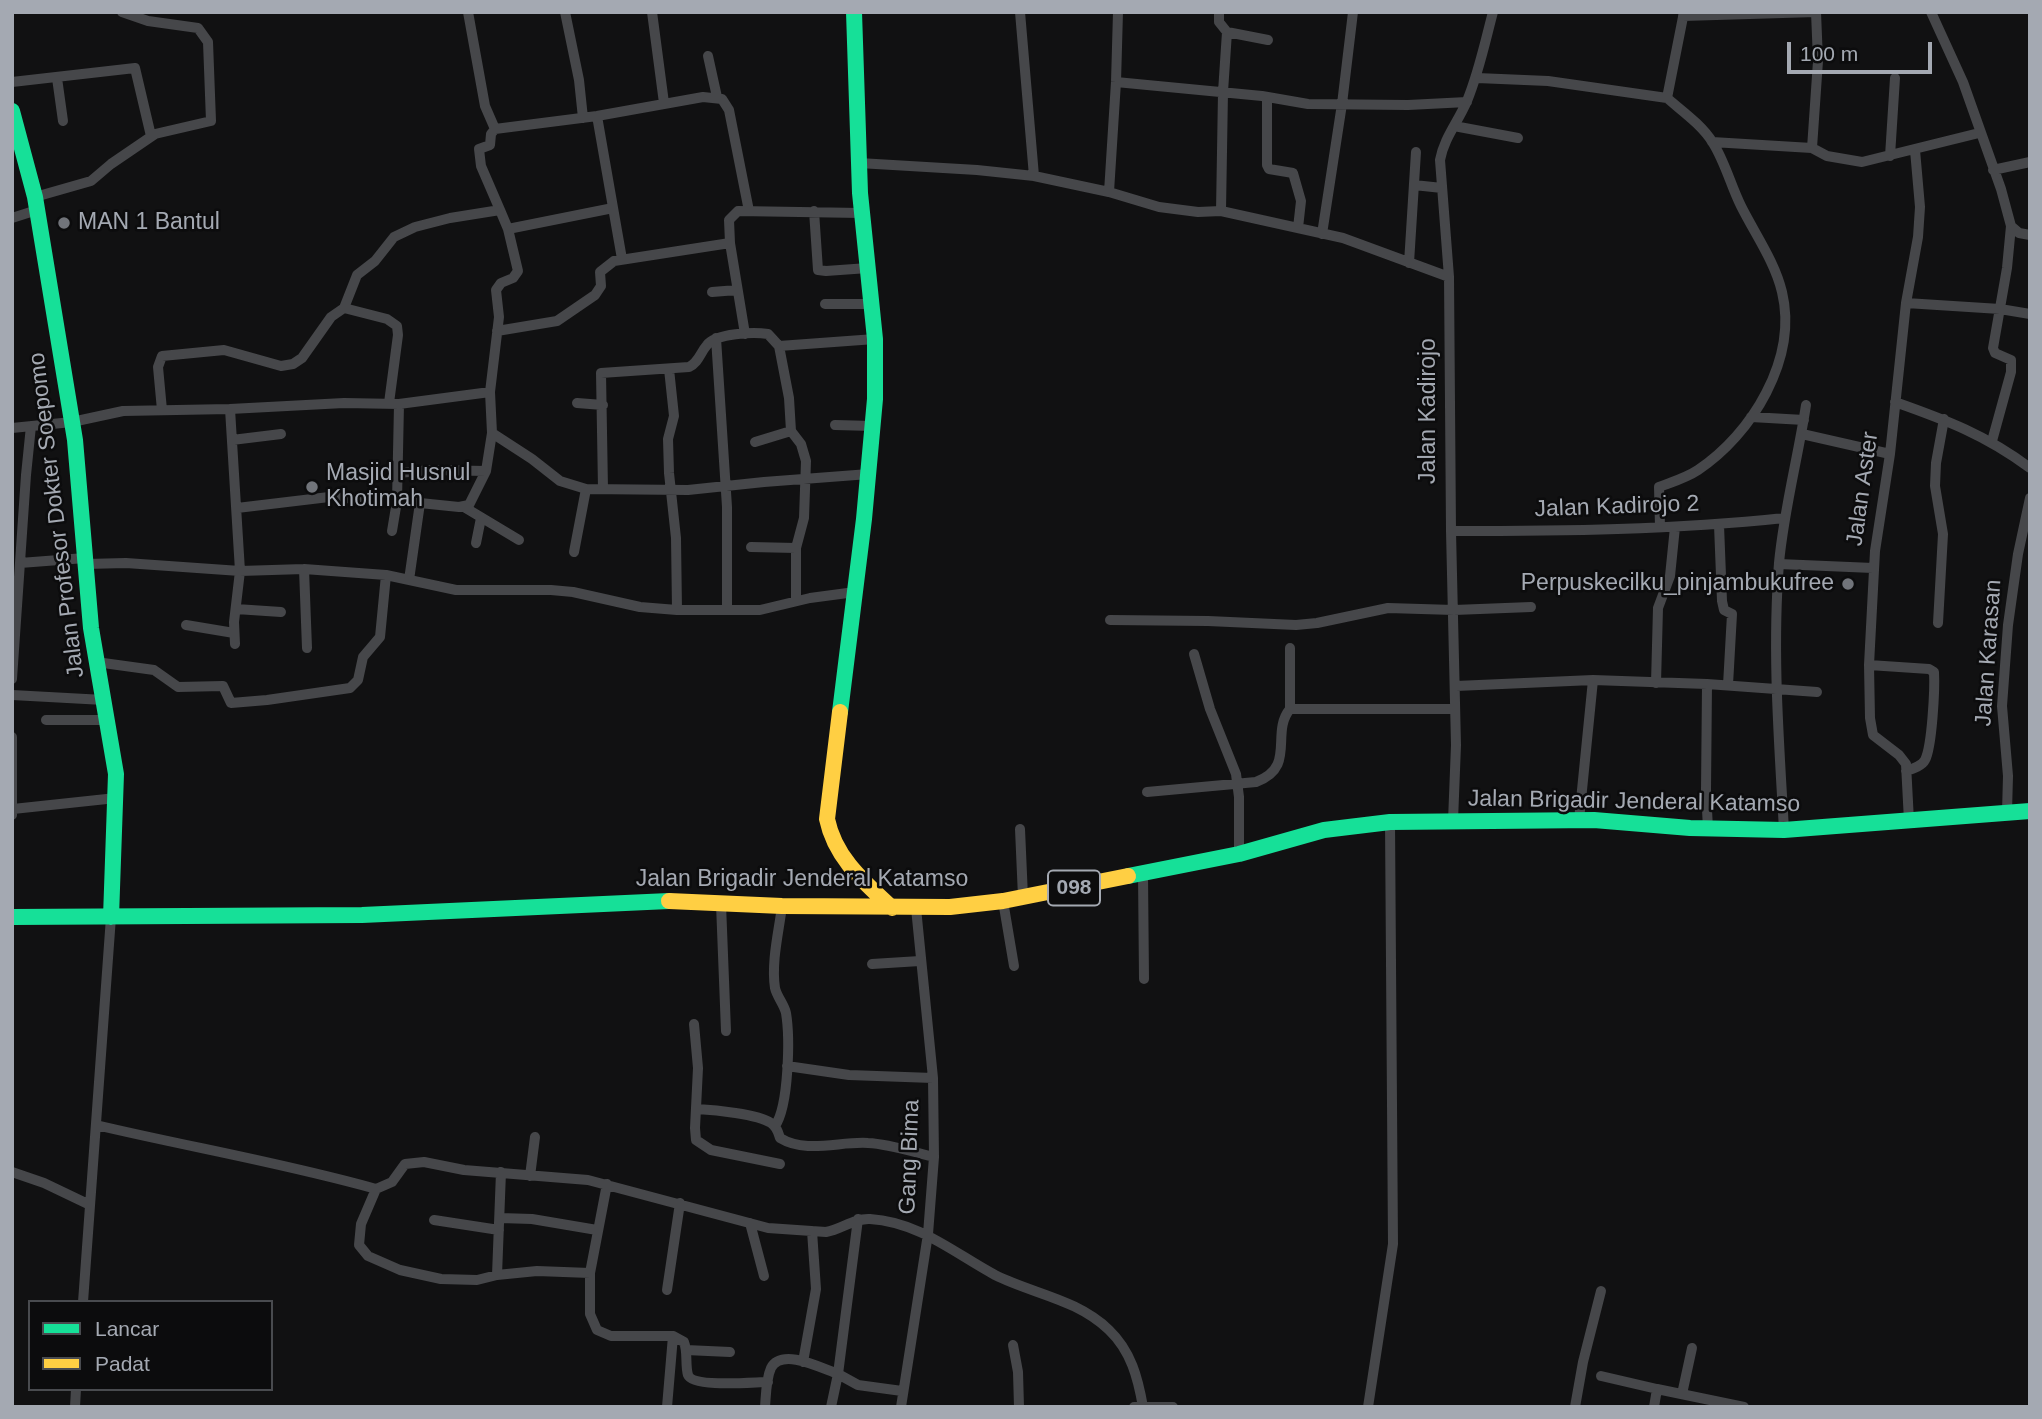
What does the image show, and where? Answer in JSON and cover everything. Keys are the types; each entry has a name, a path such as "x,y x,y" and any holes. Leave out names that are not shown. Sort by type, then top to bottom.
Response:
{"main road":[{"path":"854,12 861,213 875,339 873,426 827,808 828,828 838,852 892,908"},
{"name":"Jalan Profesor Dokter Soepomo","path":"12,111 36,204 72,422 96,662 116,774 111,917"},
{"name":"Jalan Brigadir Jenderal Katamso","path":"111,917 362,915 683,901 782,906 950,907 1003,901 1240,855 1324,830 1391,822 1579,820 1708,829 1784,830 2030,811"},
{"name":"098","path":"12,917 111,917"}],"street":[{"path":"12,218 36,204 91,181 151,136 211,121 208,41 198,28 148,21 122,12"},
{"path":"468,12 483,95 495,129"},
{"path":"565,12 579,80 583,118"},
{"path":"652,12 664,103"},
{"path":"1020,12 1034,176"},
{"path":"1108,192 1118,12"},
{"path":"1219,12 1219,22 1227,32 1268,40"},
{"path":"1322,234 1353,12"},
{"name":"Jalan Kadirojo","path":"1453,821 1456,686 1451,531 1449,276 1441,152 1467,102 1476,78 1493,12"},
{"path":"1667,98 1683,14 1816,12 1818,61 1812,148"},
{"path":"1931,12 1956,65 2011,226 1994,351 2010,359 2012,363 1993,442"},
{"path":"1221,211 1227,32"},
{"path":"708,56 717,97"},
{"path":"12,82 135,68 151,136"},
{"path":"57,78 63,121"},
{"path":"1476,78 1548,81 1667,98 1712,142 1740,205 1776,272 1786,310 1786,329 1782,351 1772,378 1751,417 1724,450 1697,471 1671,484 1660,486 1660,527"},
{"path":"1890,156 1895,78"},
{"path":"1116,82 1267,97 1308,104 1408,105 1467,102"},
{"path":"464,507 470,503 486,471 492,433 490,391 499,317 496,290 501,283 517,276 518,271 508,229 485,178 478,155 479,149 490,145 491,134 495,129 597,116 696,97 717,97 724,101 729,110 749,211"},
{"path":"1267,97 1267,165 1269,169 1289,170 1295,176 1301,205 1298,228"},
{"path":"597,116 622,259"},
{"path":"1454,126 1518,138"},
{"path":"1712,142 1812,148 1827,156 1862,162 1979,134"},
{"name":"Jalan Aster","path":"1906,771 1906,764 1899,755 1873,735 1869,665 1874,568 1890,454 1906,303 1918,237 1920,207 1916,150"},
{"path":"1409,263 1416,152"},
{"path":"1993,170 2030,162"},
{"path":"859,163 1034,176 1108,192 1158,207 1198,212 1221,211 1352,241 1449,276"},
{"path":"1414,185 1442,188"},
{"path":"508,229 613,208"},
{"path":"162,410 158,367 162,356 224,350 281,366 290,365 302,358 331,317 344,309 357,275 375,261 394,237 415,227 450,218 500,210"},
{"path":"814,211 818,270 868,268"},
{"path":"746,334 730,243 729,220 736,212 861,213"},
{"path":"2011,226 2018,233 2030,235"},
{"path":"497,331 556,321 595,295 601,286 601,269 622,259 730,243"},
{"path":"712,292 737,290"},
{"path":"1906,303 2000,309 2030,314"},
{"path":"825,304 872,304"},
{"path":"344,309 387,319 398,327 394,403 398,473 392,531"},
{"path":"603,489 601,373 692,365 707,344 716,338 768,334 779,346 789,398 791,430 803,449 807,478 804,518 796,548 796,601"},
{"path":"716,338 727,507 727,609"},
{"path":"779,346 875,339"},
{"path":"669,369 674,416 668,439 676,538 677,610"},
{"path":"12,428 72,422 123,411 394,403 490,391"},
{"path":"1895,402 1944,419 1993,442 2030,468"},
{"path":"577,403 603,405"},
{"path":"1784,830 1777,688 1779,564 1784,518 1806,405"},
{"path":"186,625 235,638 240,571 230,409"},
{"path":"1751,417 1804,420"},
{"path":"1938,623 1942,534 1935,474 1944,419"},
{"path":"835,425 873,426"},
{"path":"12,676 14,600 20,563 31,426"},
{"path":"755,442 791,430"},
{"path":"492,433 532,458 560,481 586,489 688,491 869,474"},
{"path":"232,440 281,434"},
{"path":"1802,434 1890,454"},
{"path":"398,473 431,470 486,471"},
{"path":"574,552 586,489"},
{"path":"237,508 330,497 464,507 519,540"},
{"name":"Jalan Karasan","path":"2007,812 2008,776 2002,706 2008,625 2018,554 2030,498"},
{"path":"409,580 420,503"},
{"path":"476,543 481,518"},
{"name":"Jalan Kadirojo 2","path":"1451,531 1675,527 1784,518"},
{"path":"1719,525 1722,601 1724,610 1732,614 1728,685"},
{"path":"1656,683 1658,608 1670,576 1675,527"},
{"path":"751,547 796,548"},
{"path":"20,563 86,561 240,571 304,569 386,575 435,587 471,592 573,592 640,607 677,610 760,610 796,601 855,592"},
{"path":"1779,564 1874,568"},
{"path":"304,569 307,648"},
{"path":"96,662 154,670 178,687 223,686 231,703 334,692 355,685 363,657 380,637 386,575"},
{"path":"1110,620 1296,625 1388,608 1454,610 1531,607"},
{"path":"236,609 281,612"},
{"path":"1147,792 1238,784 1265,778 1277,768 1285,718 1290,709 1290,648"},
{"path":"1194,653 1210,709 1238,784 1240,855"},
{"path":"1869,665 1929,669 1934,672 1933,708 1926,758 1920,765 1906,771 1909,821"},
{"path":"1579,820 1594,680"},
{"path":"1456,686 1594,680 1728,685 1817,692"},
{"path":"1707,684 1708,829"},
{"path":"12,695 104,700"},
{"path":"1290,709 1455,709"},
{"path":"46,720 108,720"},
{"path":"12,737 12,815"},
{"path":"13,808 116,798"},
{"path":"1368,1407 1393,1244 1391,822"},
{"path":"1020,829 1023,897"},
{"path":"1143,874 1144,979"},
{"path":"1003,901 1014,966"},
{"path":"721,904 726,1031"},
{"path":"775,1126 784,1103 787,1066 785,1011 775,987 782,906"},
{"name":"Gang Bima","path":"901,1407 928,1234 934,1157 933,1078 916,908"},
{"path":"83,1300 111,917"},
{"path":"872,964 920,961"},
{"path":"694,1024 698,1068 696,1140 711,1150 780,1164"},
{"path":"787,1066 849,1075 933,1078"},
{"path":"697,1109 769,1121 775,1126 780,1138 791,1142 821,1146 876,1143 934,1157"},
{"path":"96,1125 198,1149 318,1172 376,1189"},
{"path":"530,1176 535,1137"},
{"path":"590,1273 537,1271 496,1275 477,1280 441,1279 400,1270 365,1254 359,1245 358,1235 376,1189 391,1182 409,1162 424,1161 464,1170 578,1179 607,1184 768,1228 826,1233 858,1219 874,1219 928,1234 994,1274 1063,1300 1105,1327 1121,1343 1133,1367 1140,1406 1173,1407"},
{"path":"12,1172 44,1183 90,1205"},
{"path":"496,1275 501,1172"},
{"path":"607,1184 590,1273 590,1314 597,1330 611,1336 673,1336 683,1341 689,1376 694,1381 768,1382"},
{"path":"667,1290 680,1203"},
{"path":"499,1218 532,1219 597,1230"},
{"path":"831,1407 838,1374 858,1219"},
{"path":"434,1220 499,1230"},
{"path":"750,1223 764,1276"},
{"path":"803,1362 816,1289 812,1231"},
{"path":"1575,1407 1601,1291"},
{"path":"667,1407 673,1336"},
{"path":"1013,1345 1018,1372 1019,1407"},
{"path":"1682,1394 1692,1348"},
{"path":"686,1350 730,1352"},
{"path":"765,1407 771,1368 779,1360 803,1362 858,1384 902,1391"},
{"path":"1601,1376 1744,1407"},
{"path":"1654,1407 1657,1389"}],"traffic: fast":[{"path":"840,712 864,519 875,399 875,339 860,193 854,12"},
{"path":"12,111 35,197 75,440 91,628 116,774 111,917"},
{"path":"1128,876 1239,854 1324,830 1390,822 1594,820 1690,828 1784,830 2030,811"},
{"path":"12,917 362,915 669,901"}],"traffic: slow":[{"path":"840,712 827,819 837,846 852,868 892,908"},
{"path":"669,901 782,906 950,907 1003,901 1128,876"}],"place":[{"name":"MAN 1 Bantul","path":"64,223"},
{"name":"Masjid Husnul Khotimah","path":"312,487"},
{"name":"Perpuskecilku_pinjambukufree","path":"1848,584"}]}
